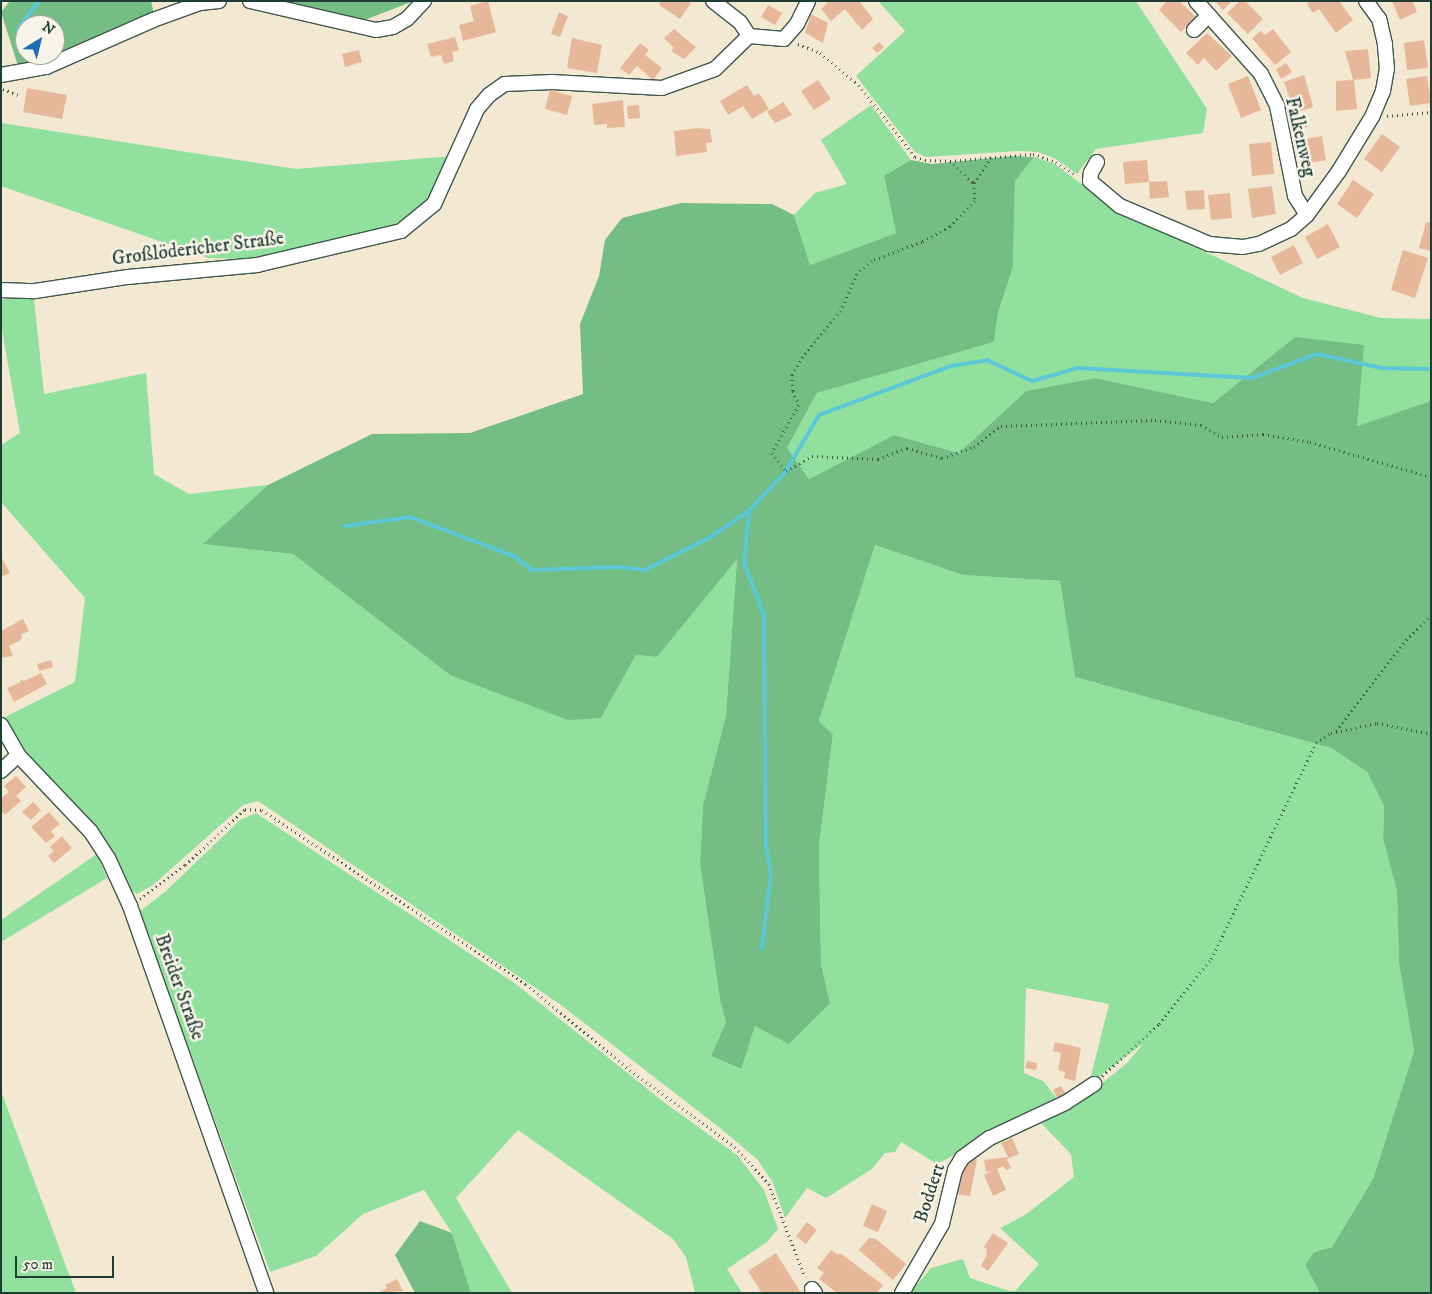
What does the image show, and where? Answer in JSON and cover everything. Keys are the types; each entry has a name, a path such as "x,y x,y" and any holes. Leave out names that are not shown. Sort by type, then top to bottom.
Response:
{"street":[{"path":"1,75 46,67 154,20 200,3 219,1"},
{"path":"250,1 376,30 393,27 407,19 424,1"},
{"path":"713,1 740,22 749,36 784,39 797,24 808,1"},
{"name":"Falkenweg","path":"1196,1 1261,74 1277,106 1295,196 1307,215"},
{"path":"1097,162 1090,181 1120,206 1209,244 1243,247 1259,244 1291,229 1307,215 1372,117 1383,91 1387,69 1379,19 1366,1"},
{"path":"1194,30 1209,15"},
{"name":"Großlödericher Straße","path":"1,290 36,291 128,277 257,264 401,231 434,204 477,109 489,95 505,84 552,82 662,88 715,69 749,36"},
{"name":"Breider Straße","path":"1,725 18,755 91,832 108,858 130,906 266,1293"},
{"path":"1,771 18,755"},
{"name":"Boddert","path":"902,1293 942,1224 955,1170 962,1158 990,1138 1065,1103 1094,1084"}],"path":[{"path":"784,39 820,53 835,63 859,84 916,157 925,160 950,161 992,155 1033,154 1056,162 1076,176 1090,181"},
{"path":"1,88 18,95"},
{"path":"1372,117 1431,112"},
{"path":"992,155 974,183 975,201 950,227 872,261 857,274 841,311 802,357 792,375 793,391 799,405 772,454 786,471 812,456 878,459 907,448 942,458 974,447 1001,426 1155,420 1201,425 1222,437 1263,434 1310,442 1431,477"},
{"path":"950,161 974,183"},
{"path":"1336,731 1406,640 1431,615"},
{"path":"1094,1084 1124,1058 1200,976 1220,941 1316,743 1336,731 1377,723 1431,734"},
{"path":"130,906 163,884 245,809 262,810 519,979 630,1070 735,1147 769,1184 797,1263 814,1291"}],"green space":[{"path":"10,1 151,1 154,14 65,54 65,15 15,15 15,56 1,12"},
{"path":"271,1 414,1 362,21"},
{"path":"878,1 1136,1 1207,109 1203,133 1096,149 1077,174 1056,159 1038,152 1019,151 926,157 915,152 856,76 905,31"},
{"path":"18,65 36,65 19,69"},
{"path":"871,105 911,160 884,177 896,233 810,265 794,215 815,193 847,184 821,140"},
{"path":"1,123 296,169 451,156 436,190 417,213 387,228 247,259 208,258 1,186"},
{"path":"1013,156 1034,157 1015,181 1013,267 998,313 994,342 817,393 787,448 809,479 894,435 959,453 1026,391 1095,378 1213,403 1295,337 1364,345 1357,426 1431,401 1431,1293 1320,1293 1305,1265 1314,1252 1332,1247 1373,1179 1414,1051 1399,963 1397,891 1383,839 1384,806 1367,772 1331,748 1075,677 1060,581 963,575 875,545 819,721 833,735 819,845 821,964 830,1003 789,1044 755,1026 741,1069 711,1056 726,1022 720,1000 700,864 703,805 726,715 737,559 657,657 636,655 601,718 568,720 450,675 293,554 203,544 268,485 372,434 470,433 583,394 580,324 599,276 605,240 622,218 681,203 772,204 794,215 810,265 896,233 884,176 911,160 932,164"},
{"path":"1034,157 1055,164 1116,210 1303,298 1381,318 1431,319 1431,401 1357,426 1295,337 1213,403 1095,378 1026,391 959,453 894,435 809,479 787,448 817,393 994,342 998,313 1013,267 1015,181"},
{"path":"1,299 34,299 44,394 146,373 154,474 189,494 268,485 204,544 293,554 450,675 601,718 636,655 657,657 737,558 726,715 703,805 700,864 720,1000 726,1022 711,1056 740,1069 755,1026 830,1003 821,964 819,845 833,736 819,721 875,545 963,575 1060,581 1075,677 1331,748 1367,772 1384,806 1383,839 1397,891 1399,963 1414,1051 1373,1179 1332,1247 1314,1252 1305,1265 1320,1293 910,1293 931,1268 963,1259 970,1278 1009,1291 1015,1291 1039,1264 1000,1228 1025,1215 1074,1177 1071,1154 1038,1120 1085,1097 1127,1063 1144,1043 1089,1084 1109,1004 1026,988 1024,1073 1043,1081 1059,1101 937,1164 901,1142 895,1152 885,1153 872,1169 826,1198 807,1188 785,1218 773,1183 758,1160 720,1128 561,1005 258,801 243,805 153,885 137,894 126,887 104,839 25,750 5,717 75,682 85,598 1,502 1,445 20,433 1,324"},
{"path":"256,813 516,984 665,1103 737,1155 764,1190 778,1229 767,1242 727,1269 742,1293 695,1293 686,1257 673,1239 518,1130 456,1198 512,1293 471,1293 452,1233 424,1190 363,1214 316,1256 270,1272 139,912 165,892 240,820"},
{"path":"97,854 107,878 1,942 1,920"},
{"path":"1,1091 76,1293 1,1293"},
{"path":"420,1221 452,1233 471,1293 415,1293 395,1255"}],"building":[{"path":"488,1 496,32 463,41 459,25 474,21 470,6"},
{"path":"661,1 688,1 691,3 680,19 659,5"},
{"path":"829,1 859,1 873,19 862,30 845,9 831,21 821,9"},
{"path":"1167,1 1179,1 1196,17 1181,32 1159,10"},
{"path":"1215,1 1232,1 1223,10"},
{"path":"1240,1 1245,1 1263,19 1248,34 1227,13"},
{"path":"1310,1 1339,1 1353,20 1336,33 1319,9 1313,13 1307,4"},
{"path":"1392,1 1412,1 1417,12 1400,20"},
{"path":"768,5 782,13 775,25 761,17"},
{"path":"559,12 568,16 560,37 551,34"},
{"path":"811,14 828,23 823,43 805,33"},
{"path":"674,29 696,47 684,59 671,51 674,48 664,38"},
{"path":"1273,29 1291,52 1275,65 1252,38 1261,31 1265,35"},
{"path":"1207,33 1232,56 1216,71 1204,58 1198,65 1186,53"},
{"path":"455,37 459,50 452,52 454,61 444,64 441,55 431,57 427,44"},
{"path":"572,38 602,45 597,73 567,68"},
{"path":"1424,40 1428,68 1407,70 1404,43"},
{"path":"879,42 884,47 877,53 872,48"},
{"path":"640,43 649,50 645,55 662,68 653,80 637,66 629,75 620,68"},
{"path":"1368,49 1371,78 1354,80 1357,109 1336,111 1336,81 1353,80 1345,51"},
{"path":"359,50 362,62 345,67 342,54"},
{"path":"1286,63 1292,72 1281,79 1276,69"},
{"path":"1304,75 1313,107 1295,113 1284,82"},
{"path":"1248,76 1261,110 1241,118 1228,84"},
{"path":"1427,76 1431,103 1410,106 1406,79"},
{"path":"818,80 831,99 814,110 801,91"},
{"path":"747,85 754,96 759,93 769,109 752,119 743,106 728,115 720,101"},
{"path":"27,88 67,95 62,119 23,112"},
{"path":"550,90 572,96 567,115 545,109"},
{"path":"623,100 625,127 607,128 607,124 594,125 592,104"},
{"path":"783,102 792,115 775,123 767,112"},
{"path":"639,105 640,118 628,119 627,106"},
{"path":"1302,116 1308,127 1291,129 1290,117"},
{"path":"697,128 710,129 712,142 706,143 707,152 676,156 674,131"},
{"path":"1382,134 1400,147 1382,172 1364,159"},
{"path":"1322,136 1326,160 1305,164 1300,140"},
{"path":"1271,142 1274,174 1252,176 1249,144"},
{"path":"1147,160 1149,182 1125,184 1123,162"},
{"path":"1353,180 1374,194 1357,218 1337,204"},
{"path":"1167,181 1169,197 1150,199 1149,182"},
{"path":"1272,186 1276,214 1252,218 1248,189"},
{"path":"1204,190 1205,209 1187,210 1185,191"},
{"path":"1230,193 1232,218 1211,220 1208,195"},
{"path":"1426,222 1431,223 1431,251 1419,248"},
{"path":"1328,224 1340,247 1317,259 1305,237"},
{"path":"1294,245 1303,263 1280,275 1271,257"},
{"path":"1403,250 1428,258 1415,298 1391,290"},
{"path":"1,556 10,573 1,577"},
{"path":"23,619 29,631 22,634 21,640 9,646 13,656 1,658 1,631"},
{"path":"51,660 53,667 39,671 37,664"},
{"path":"41,673 47,684 14,702 7,688 21,682 20,679 24,681"},
{"path":"16,776 26,787 16,796 21,801 5,815 1,810 1,798 9,792 4,786"},
{"path":"33,802 41,810 31,820 22,812"},
{"path":"49,812 60,824 51,831 55,836 46,843 31,827"},
{"path":"62,836 72,848 54,863 48,856 54,851 50,847"},
{"path":"1055,1042 1081,1048 1075,1081 1064,1078 1065,1072 1058,1070 1061,1053 1053,1051"},
{"path":"1027,1061 1037,1063 1036,1070 1025,1068"},
{"path":"1061,1086 1067,1096 1059,1101 1053,1090"},
{"path":"1012,1138 1019,1154 1007,1159 1011,1168 1006,1170 1003,1166 997,1169 1006,1190 993,1196 984,1175 992,1171 986,1172 984,1160 1008,1157 1001,1143"},
{"path":"967,1158 977,1159 970,1196 957,1194"},
{"path":"872,1204 887,1211 878,1232 863,1226"},
{"path":"807,1222 817,1230 806,1244 796,1236"},
{"path":"993,1233 1008,1243 988,1271 981,1266 986,1256 987,1249 984,1247"},
{"path":"869,1238 876,1239 906,1264 893,1280 859,1250"},
{"path":"831,1250 838,1255 840,1253 883,1285 877,1293 837,1293 819,1279 824,1273 817,1268"},
{"path":"776,1253 801,1293 762,1293 748,1271"},
{"path":"397,1279 403,1291 378,1293 387,1288 385,1285"}],"waterway":[{"path":"28,15 39,1"},
{"path":"762,948 771,874 766,845 764,615 744,563 749,511 786,471 819,415 951,366 987,360 1032,381 1078,368 1252,378 1317,354 1381,368 1431,369"},
{"path":"345,526 410,517 514,556 532,570 616,567 645,570 709,538 749,511"}]}
